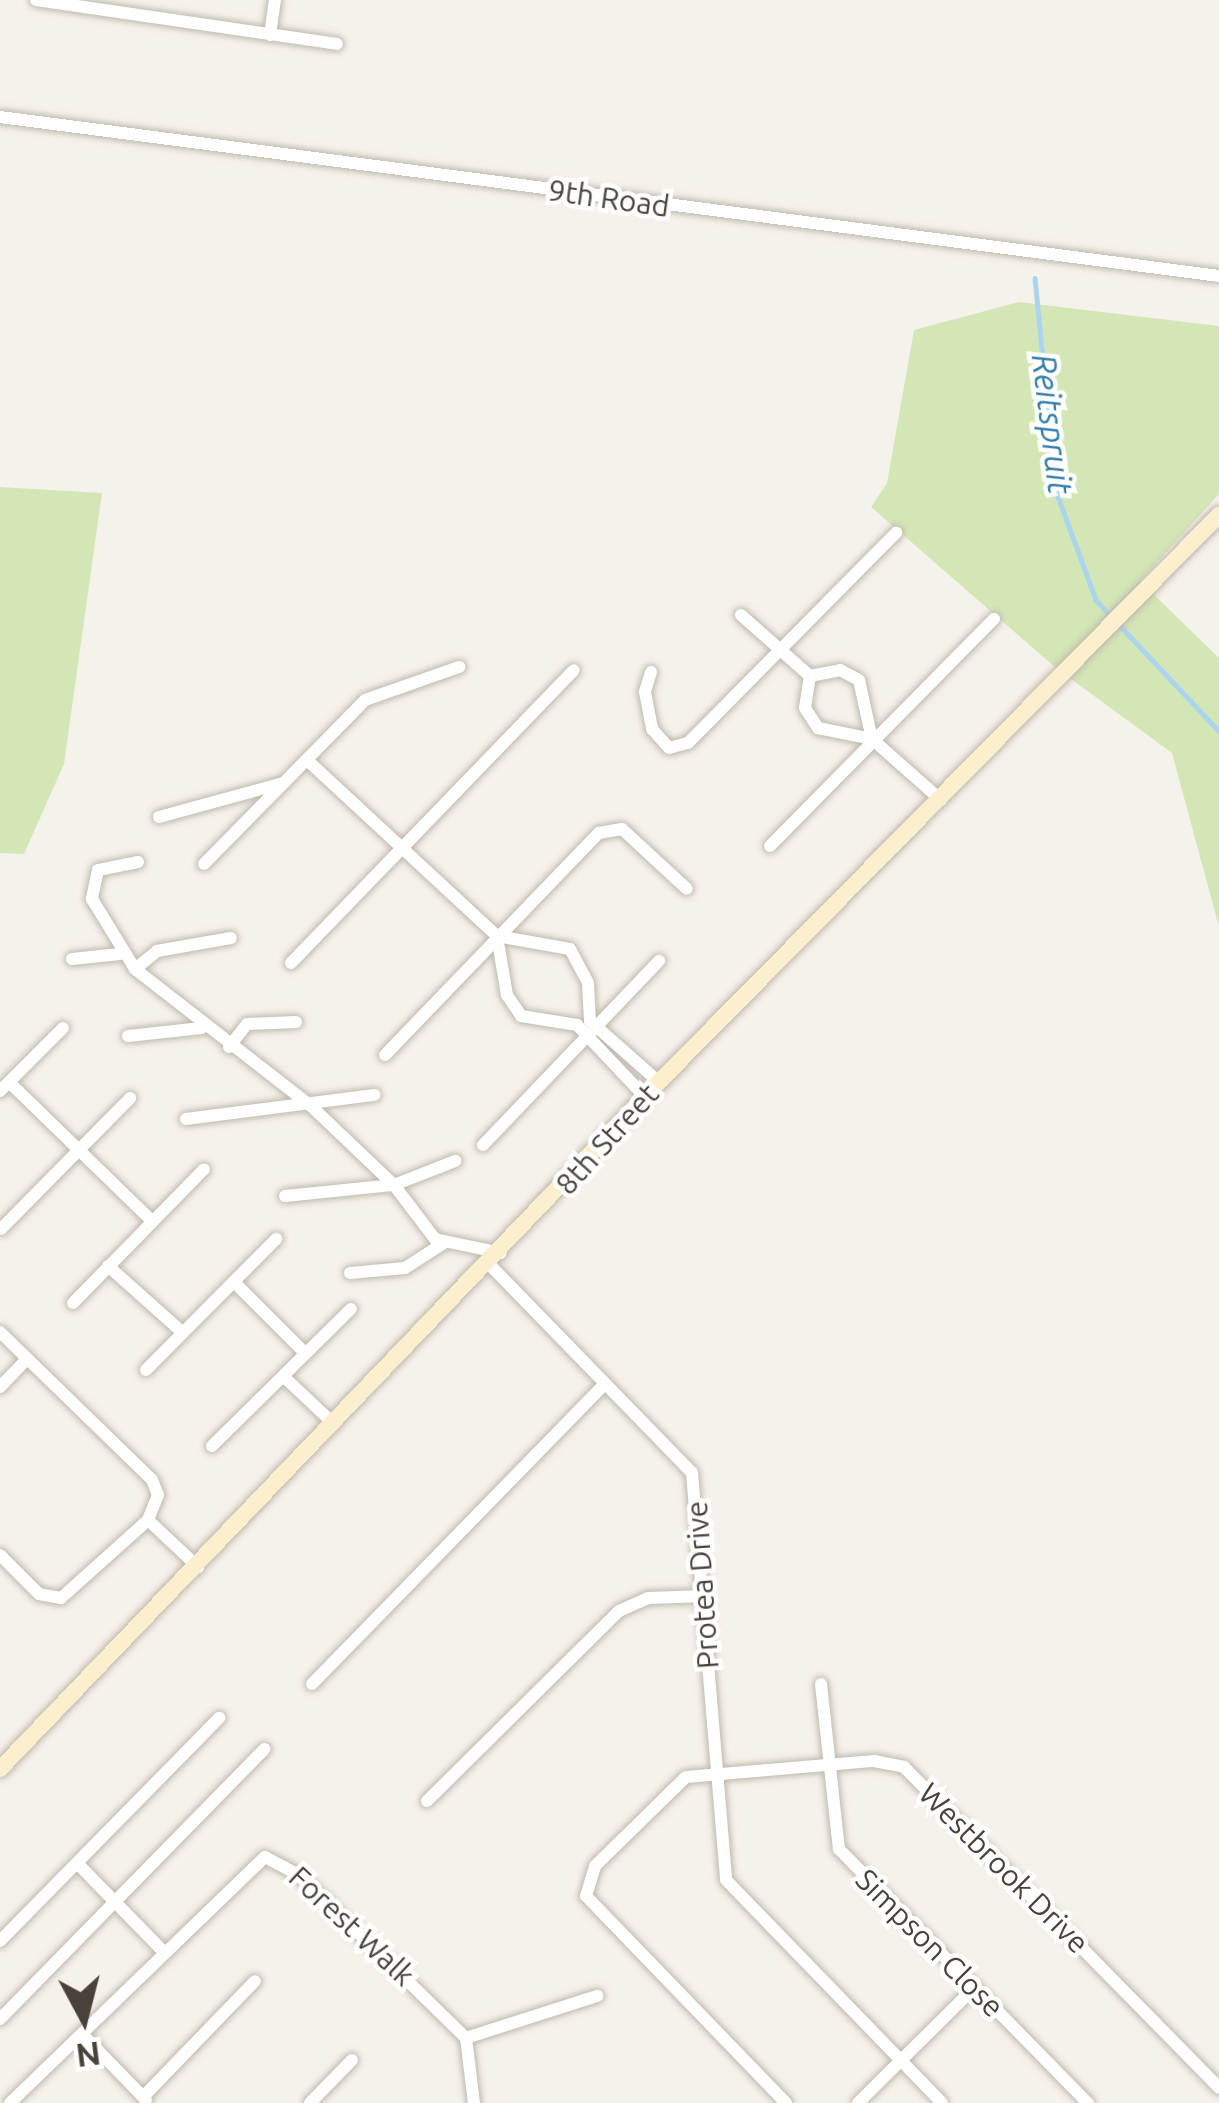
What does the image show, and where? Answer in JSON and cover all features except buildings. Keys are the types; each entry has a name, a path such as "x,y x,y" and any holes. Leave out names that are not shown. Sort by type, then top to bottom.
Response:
{"street":[{"path":"36,0 338,44"},
{"path":"270,34 275,0"},
{"name":"9th Road","path":"0,117 1219,277"},
{"name":"8th Street","path":"0,1769 496,1259 659,1082 1219,515"},
{"path":"651,673 646,713 672,748 688,743 896,532"},
{"path":"741,615 810,676"},
{"path":"770,846 994,619"},
{"path":"204,864 365,700 459,667"},
{"path":"291,962 574,670"},
{"path":"810,676 840,670 860,680 872,739"},
{"path":"810,676 806,708 818,728 872,739 941,800"},
{"path":"307,760 497,936 570,950 584,969 590,1030 645,1097"},
{"path":"159,817 284,782"},
{"path":"386,1054 497,936 609,828 636,840 687,890"},
{"path":"138,862 98,870 93,881 93,904 121,954 202,1028 311,1106 394,1185 444,1243 496,1259"},
{"path":"497,936 507,995 521,1016 590,1030 659,1082"},
{"path":"135,969 157,951 231,938"},
{"path":"72,959 121,954"},
{"path":"483,1145 659,961"},
{"path":"229,1047 247,1024 296,1022"},
{"path":"63,1028 5,1087 151,1220"},
{"path":"128,1036 202,1028"},
{"path":"186,1119 374,1095"},
{"path":"1,1229 130,1098"},
{"path":"285,1196 394,1185 455,1161"},
{"path":"74,1303 204,1169"},
{"path":"146,1370 276,1239"},
{"path":"350,1273 405,1268 444,1243"},
{"name":"Protea Drive","path":"496,1259 603,1386 692,1473 723,1869 733,1892 942,2103"},
{"path":"108,1266 182,1331"},
{"path":"234,1282 304,1352"},
{"path":"212,1446 351,1309"},
{"path":"0,1332 152,1480 158,1496 148,1520 61,1598 39,1594 0,1555"},
{"path":"0,1387 27,1359"},
{"path":"283,1376 334,1424"},
{"path":"312,1684 603,1386"},
{"path":"148,1520 198,1567"},
{"path":"427,1801 619,1611 648,1598 704,1596"},
{"name":"Simpson Close","path":"821,1684 839,1849 1088,2103"},
{"path":"0,1941 219,1718"},
{"path":"0,2019 114,1897 264,1749"},
{"name":"Westbrook Drive","path":"786,2103 584,1890 595,1866 669,1790 715,1771 829,1764 904,1767 1219,2088"},
{"name":"Forest Walk","path":"10,2103 33,2089 244,1869 277,1858 466,2038"},
{"path":"77,1863 164,1952"},
{"path":"85,2036 146,2100 255,1981"},
{"path":"858,2103 974,1988"},
{"path":"474,2103 466,2038 597,1996"},
{"path":"310,2103 352,2060"},
{"name":"Forest Walk","path":"26,2103 33,2089"}],"green space":[{"name":"Reitspruit","path":"1019,302 1219,326 1219,494 1140,581 1219,658 1219,927 1172,753 1056,668 871,507 887,483 914,330"},
{"path":"0,487 102,493 64,764 24,854 0,853"}],"waterway":[{"name":"Reitspruit","path":"1035,278 1056,491 1096,600 1219,731"}]}
